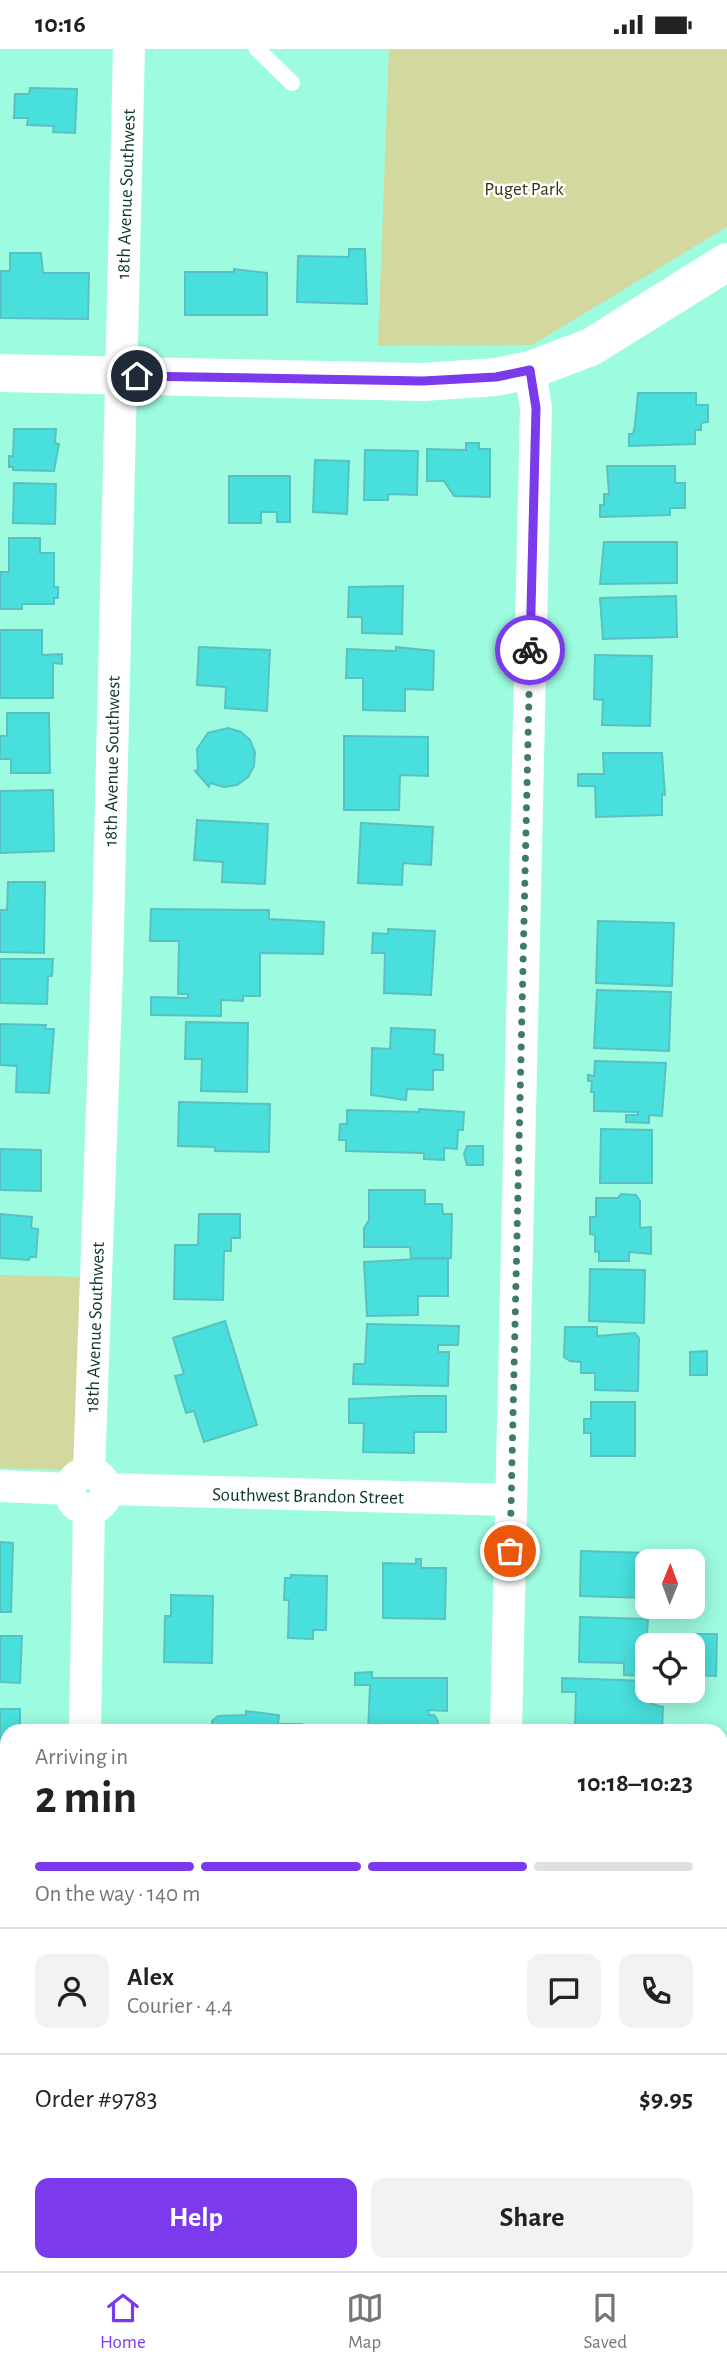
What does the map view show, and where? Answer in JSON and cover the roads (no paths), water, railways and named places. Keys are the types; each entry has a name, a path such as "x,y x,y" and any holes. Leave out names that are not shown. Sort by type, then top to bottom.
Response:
{"street":[{"name":"18th Avenue Southwest","path":"85,1724 89,1490 106,983 129,49"},
{"path":"0,373 423,381 496,377 530,370 591,347 727,262"},
{"path":"506,1724 536,408 530,370"},
{"name":"Southwest Brandon Street","path":"0,1486 511,1500"}],"lane":[{"path":"257,49 292,83"}],"park label":[{"name":"Puget Park","path":"524,188"}]}
